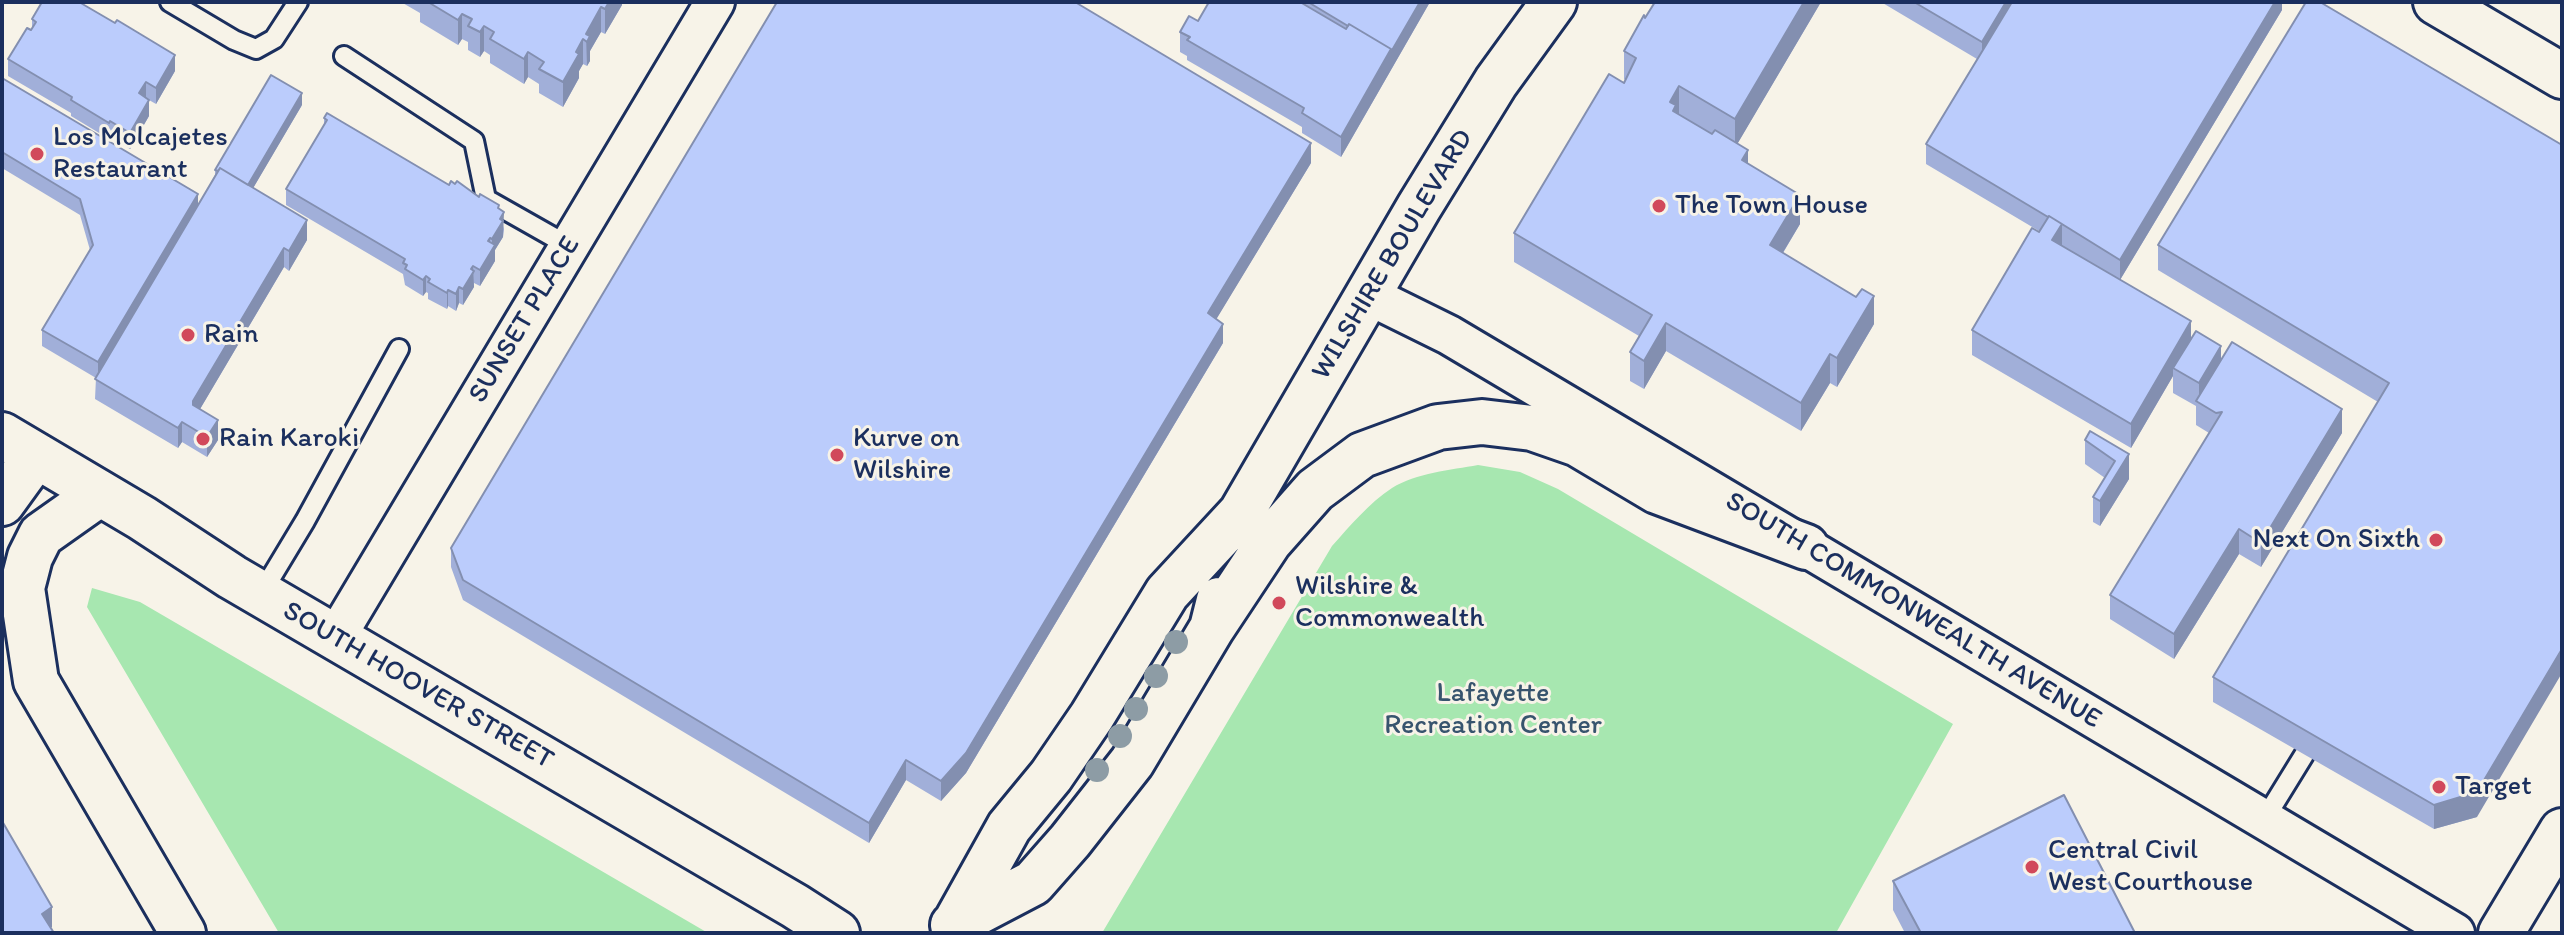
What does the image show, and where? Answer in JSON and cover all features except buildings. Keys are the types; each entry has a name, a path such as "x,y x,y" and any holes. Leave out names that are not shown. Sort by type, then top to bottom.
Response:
{"main road":[{"name":"WILSHIRE BOULEVARD","path":"949,928 1009,827 1051,776 1092,716 1167,593 1241,513 1496,82 1554,2"},
{"path":"2436,2 2562,76"},
{"path":"1212,628 1269,542 1315,490 1362,455 1438,427 1482,422 1532,428 1578,444 1657,491 1806,547"},
{"path":"2,503 19,445"},
{"name":"SOUTH HOOVER STREET","path":"19,445 261,594 837,933"},
{"path":"99,494 41,535 30,557 22,588 36,681 183,933"},
{"name":"WILSHIRE BOULEVARD","path":"949,928 1033,883 1132,762 1212,628 1241,513"},
{"path":"2,655 36,681"},
{"path":"2501,933 2562,831"}],"street":[{"name":"SUNSET PLACE","path":"336,637 715,2"},
{"name":"SOUTH COMMONWEALTH AVENUE","path":"1368,295 1449,335 2455,933"}],"lane":[{"path":"170,2 234,40 256,49 274,39 298,2"},
{"path":"344,56 474,141 486,199 569,246"},
{"path":"261,594 305,521 399,349"},
{"path":"2264,820 2304,755"}],"green space":[{"name":"Lafayette Recreation Center","path":"1478,465 1520,472 1558,489 1953,724 1836,933 1102,933 1332,546 1368,508 1401,483 1423,475"},
{"path":"92,588 140,602 708,933 279,933 87,607"}],"place":[{"name":"Los Molcajetes Restaurant","path":"37,154"},
{"name":"The Town House","path":"1659,206"},
{"name":"Rain","path":"188,335"},
{"name":"Rain Karoki","path":"203,439"},
{"name":"Kurve on Wilshire","path":"837,455"},
{"name":"Next On Sixth","path":"2436,540"},
{"name":"Wilshire & Commonwealth","path":"1279,603"},
{"name":"Target","path":"2439,787"},
{"name":"Central Civil West Courthouse","path":"2032,867"}]}
